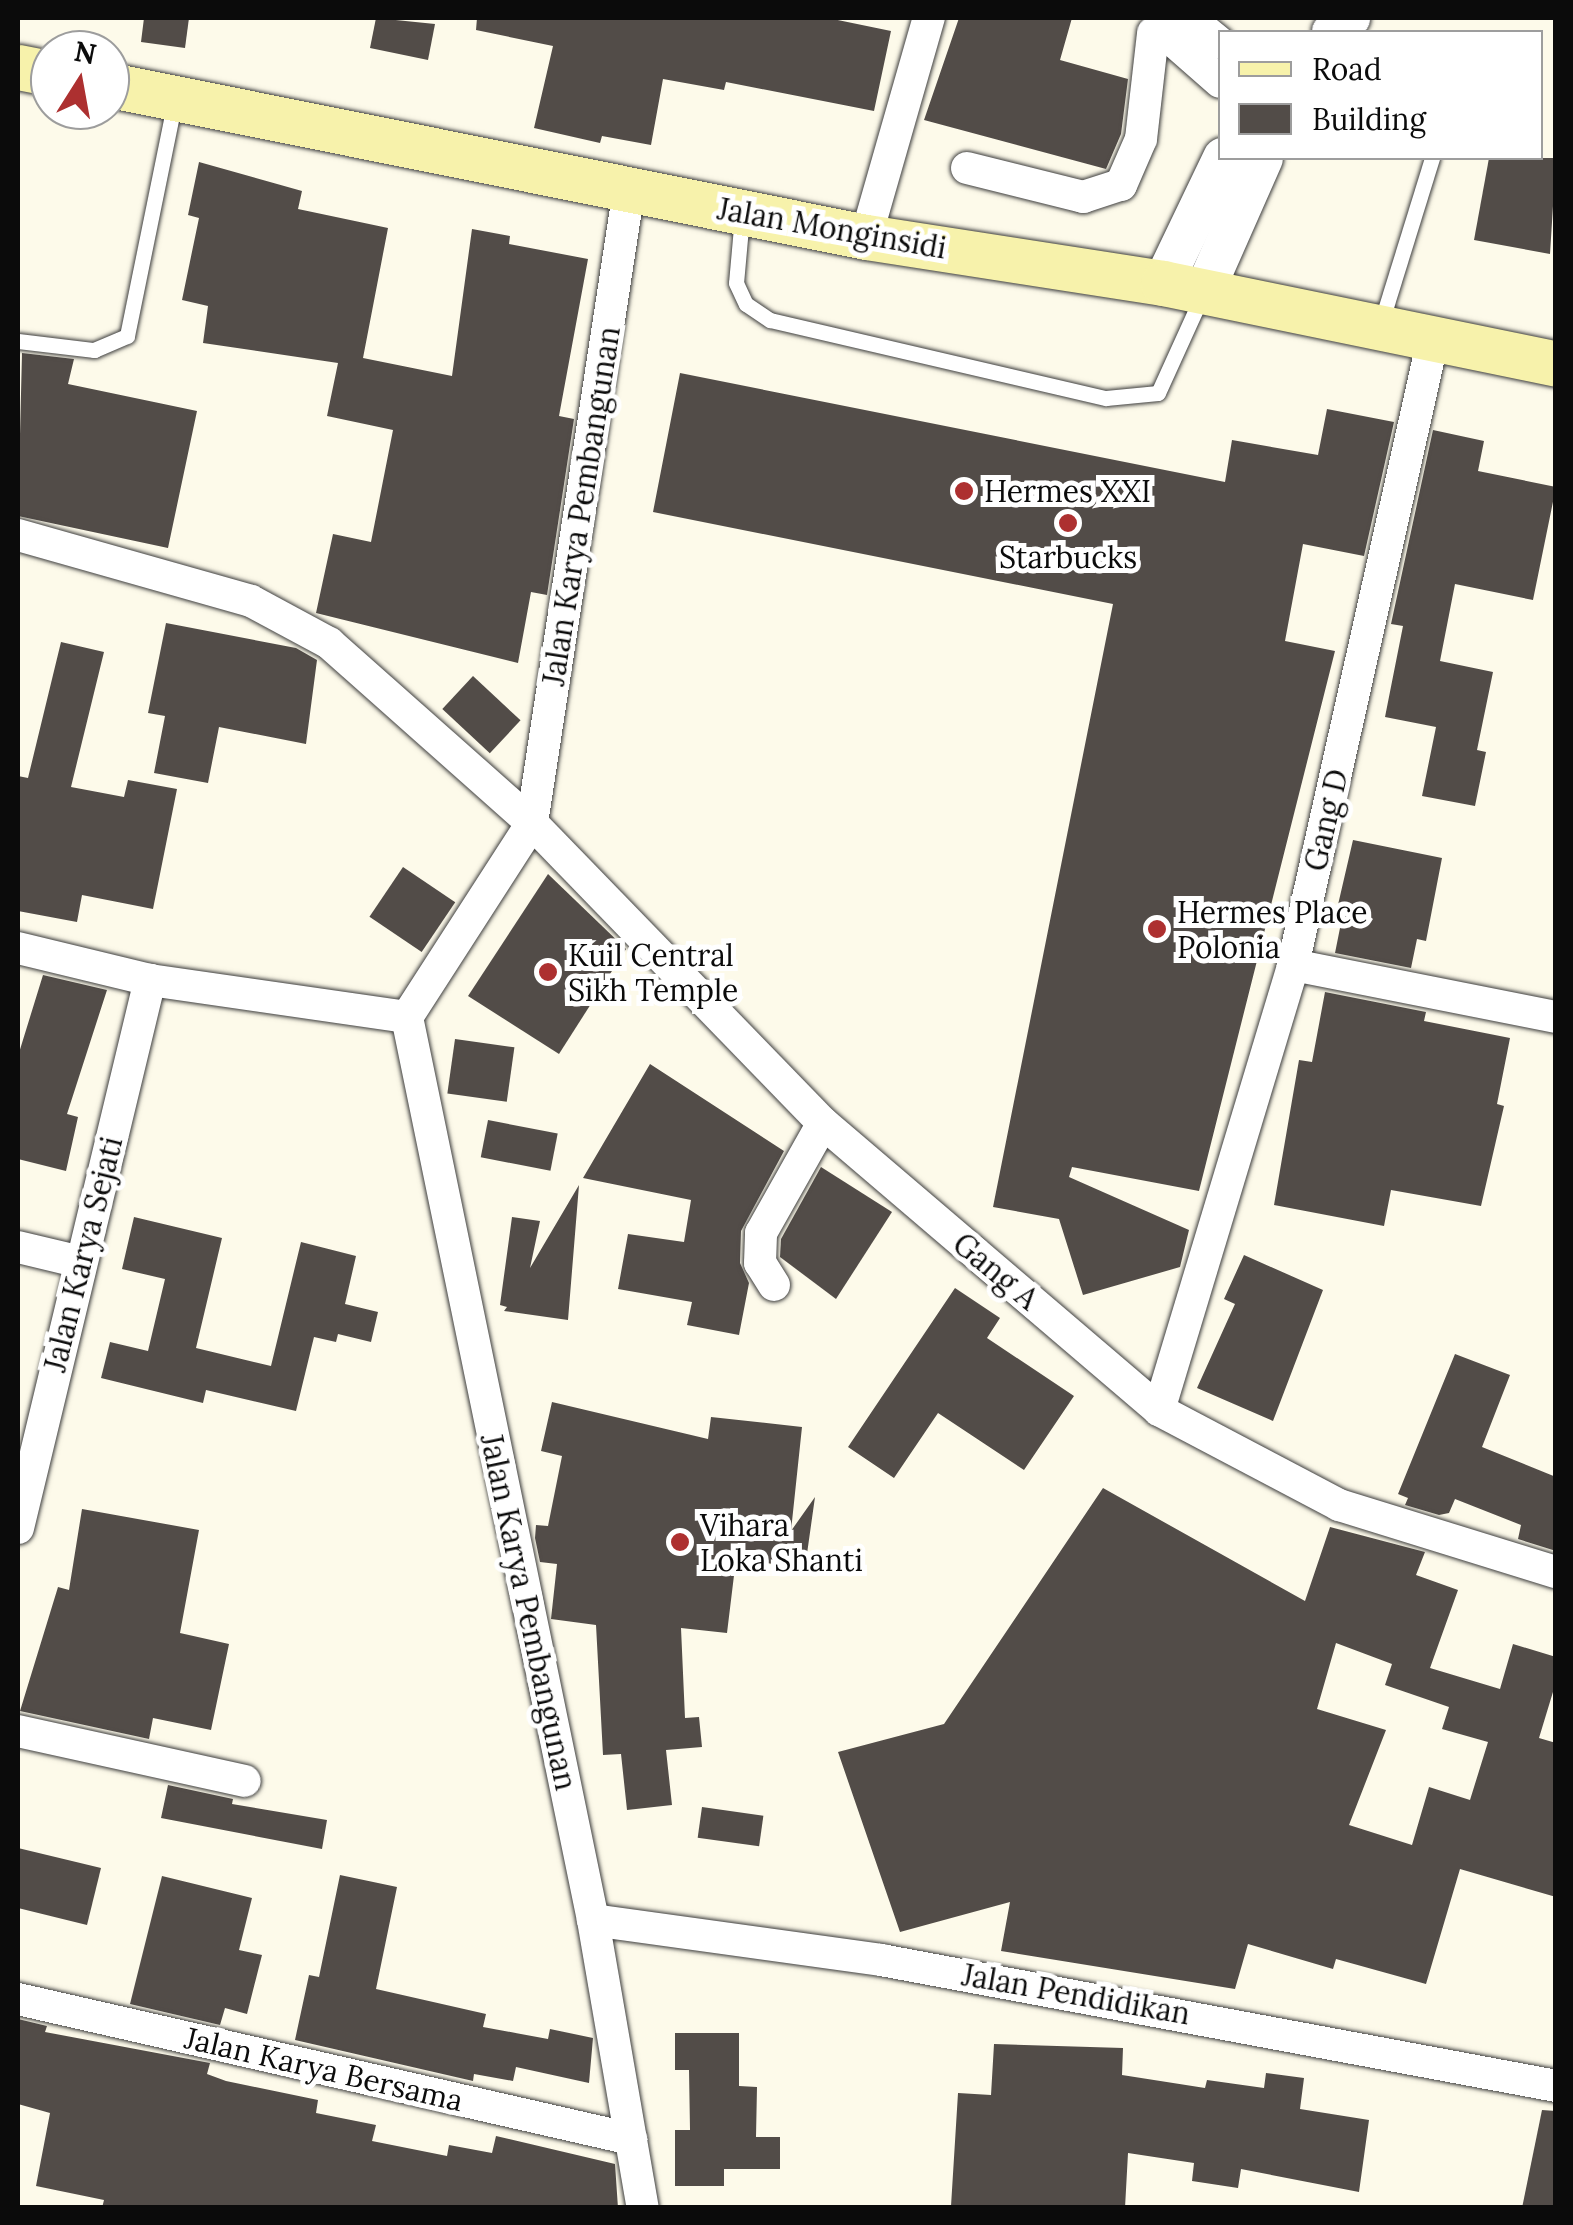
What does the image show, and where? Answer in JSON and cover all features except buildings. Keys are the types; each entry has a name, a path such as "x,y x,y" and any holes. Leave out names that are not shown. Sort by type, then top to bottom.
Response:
{"main road":[{"name":"Jalan Monginsidi","path":"130,89 866,237 1183,288 1556,364"}],"street":[{"path":"866,237 930,18"},
{"path":"1161,23 1218,42"},
{"path":"1161,23 1218,80"},
{"path":"967,168 1083,197 1121,185 1141,139 1161,23"},
{"path":"1183,288 1222,160"},
{"path":"1183,288 1262,160"},
{"name":"Jalan Karya Pembangunan","path":"532,824 629,189"},
{"name":"Gang D","path":"1159,1410 1293,966 1434,339"},
{"name":"Gang A","path":"18,535 210,587 304,625 532,824 823,1123 1159,1410 1339,1505 1556,1572"},
{"path":"18,948 150,980 407,1017 532,824"},
{"path":"1293,966 1556,1017"},
{"name":"Jalan Karya Sejati","path":"18,1528 150,980"},
{"name":"Jalan Karya Pembangunan","path":"407,1017 592,1920 644,2208"},
{"path":"774,1285 760,1263 762,1233 823,1123"},
{"path":"18,1247 82,1262"},
{"path":"18,1731 246,1781"},
{"name":"Jalan Pendidikan","path":"592,1920 881,1960 1556,2086"},
{"name":"Jalan Karya Bersama","path":"18,1999 630,2139"}],"lane":[{"path":"18,341 94,350 127,336 175,98"},
{"path":"1380,330 1431,160"},
{"path":"742,212 736,284 746,304 770,320 1106,398 1158,393 1183,288"}],"place":[{"name":"Hermes XXI","path":"964,491"},
{"name":"Starbucks","path":"1068,523"},
{"name":"Hermes Place Polonia","path":"1157,929"},
{"name":"Kuil Central Sikh Temple","path":"548,972"},
{"name":"Vihara Loka Shanti","path":"680,1542"}]}
